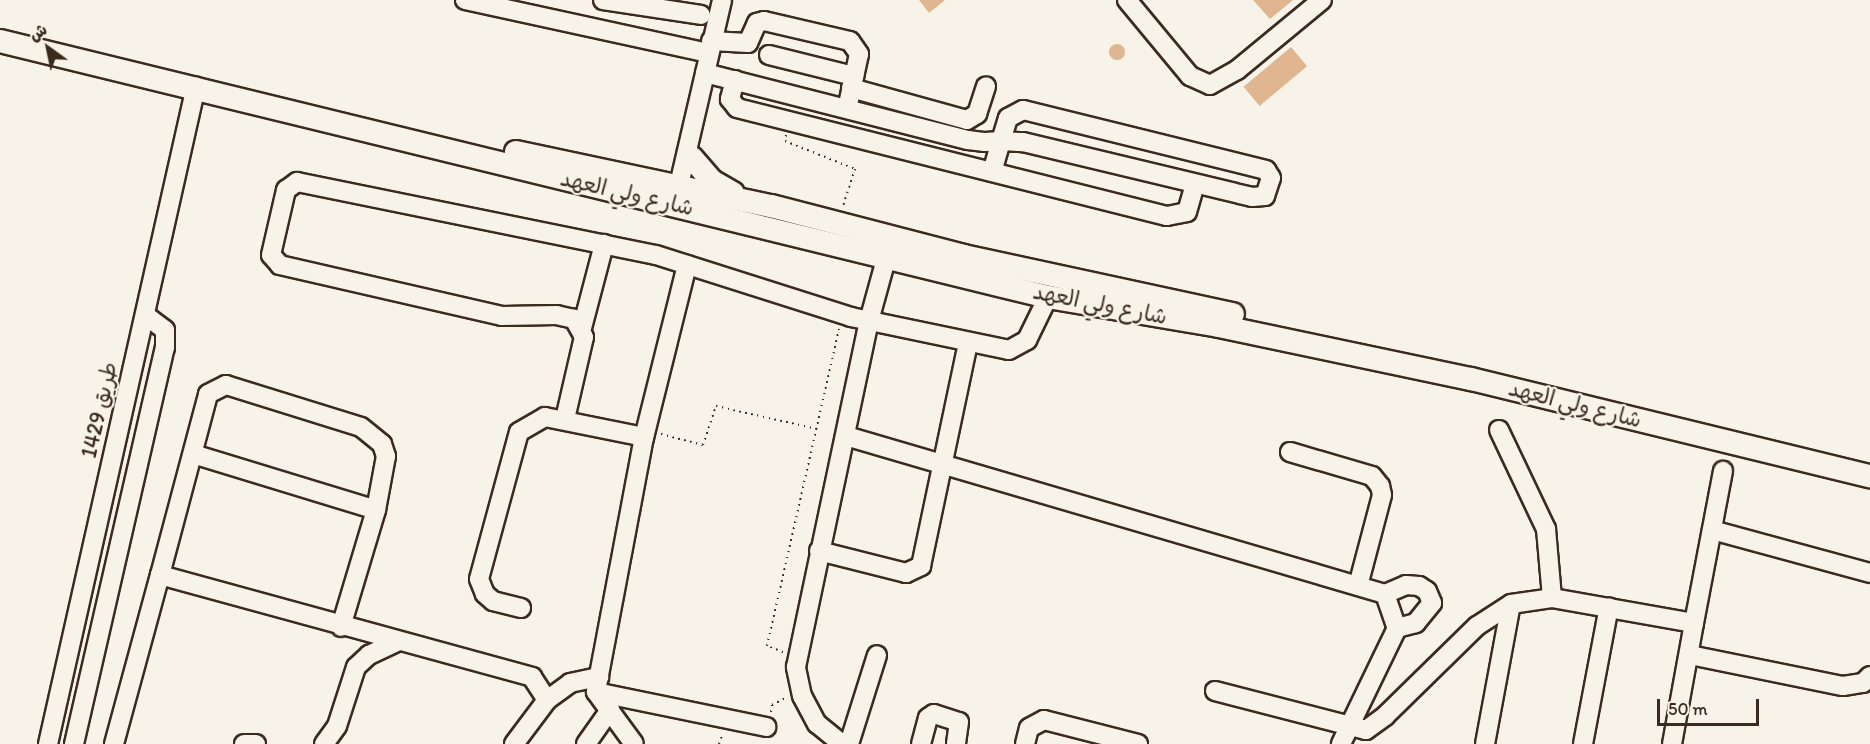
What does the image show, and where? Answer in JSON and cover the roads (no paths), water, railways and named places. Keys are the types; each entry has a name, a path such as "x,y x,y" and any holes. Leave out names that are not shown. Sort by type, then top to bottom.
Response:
{"main road":[{"name":"شارع ولي العهد","path":"0,41 196,86 451,153 678,196 890,247 1870,467"},
{"name":"شارع ولي العهد","path":"332,120 374,123 642,179 678,196 750,202 837,223 890,247 1048,297 1219,326 1471,379 1870,476"},
{"path":"642,179 666,173 689,153 712,181 750,202"}],"street":[{"path":"465,0 710,47 748,43 757,23 764,21 850,41 859,54 847,109"},
{"path":"603,0 704,12 722,0"},
{"path":"1127,0 1190,76 1210,85 1237,70 1322,0"},
{"path":"678,196 710,47 704,12"},
{"path":"769,55 967,120 978,114 986,86"},
{"path":"705,73 968,140 1001,141 1023,142 1259,198 1269,190 1271,178 1266,170 1023,110 1010,115 1001,141 992,172"},
{"path":"735,80 730,99 737,108 1176,217 1187,212 1195,184"},
{"name":"طريق 1429","path":"48,744 196,86"},
{"path":"582,328 574,319 557,315 502,316 274,262 271,255 286,190 297,182 604,244 687,265 842,314 1009,350 1020,348 1036,326 1048,297"},
{"path":"565,419 584,337 582,328 604,244"},
{"path":"842,744 817,724 800,689 797,656 869,321 890,247"},
{"path":"634,744 610,710 598,685 645,434 687,265"},
{"path":"74,744 165,348 165,330 145,315"},
{"path":"819,551 906,573 915,572 921,566 941,464 969,343"},
{"path":"114,744 194,454 208,394 226,385 361,427 373,435 386,456 376,510 341,627"},
{"path":"521,608 493,601 485,594 479,579 519,432 545,417 645,434"},
{"path":"1499,430 1546,529 1552,598"},
{"path":"846,436 1385,594 1407,585 1419,586 1427,591 1432,603 1416,623 1397,628"},
{"path":"1290,452 1372,476 1380,486 1382,495 1358,586"},
{"path":"194,454 376,510"},
{"path":"1672,744 1723,471"},
{"path":"1712,530 1870,573"},
{"path":"160,575 341,627 532,677 547,700"},
{"path":"1341,744 1397,628 1385,594"},
{"path":"1215,691 1365,730 1385,716 1461,640 1511,604 1552,598 1694,623"},
{"path":"1485,744 1511,604"},
{"path":"1583,744 1608,607"},
{"path":"324,744 337,726 356,667 369,655 397,642"},
{"path":"849,744 877,655"},
{"path":"1690,655 1843,686 1863,682 1870,676"},
{"path":"514,744 547,700 570,683 598,685 766,727"},
{"path":"586,744 610,710"},
{"path":"921,744 928,718 933,714 959,722 956,744"},
{"path":"1025,744 1029,728 1044,720 1138,744"},
{"path":"243,744 256,744"}]}
